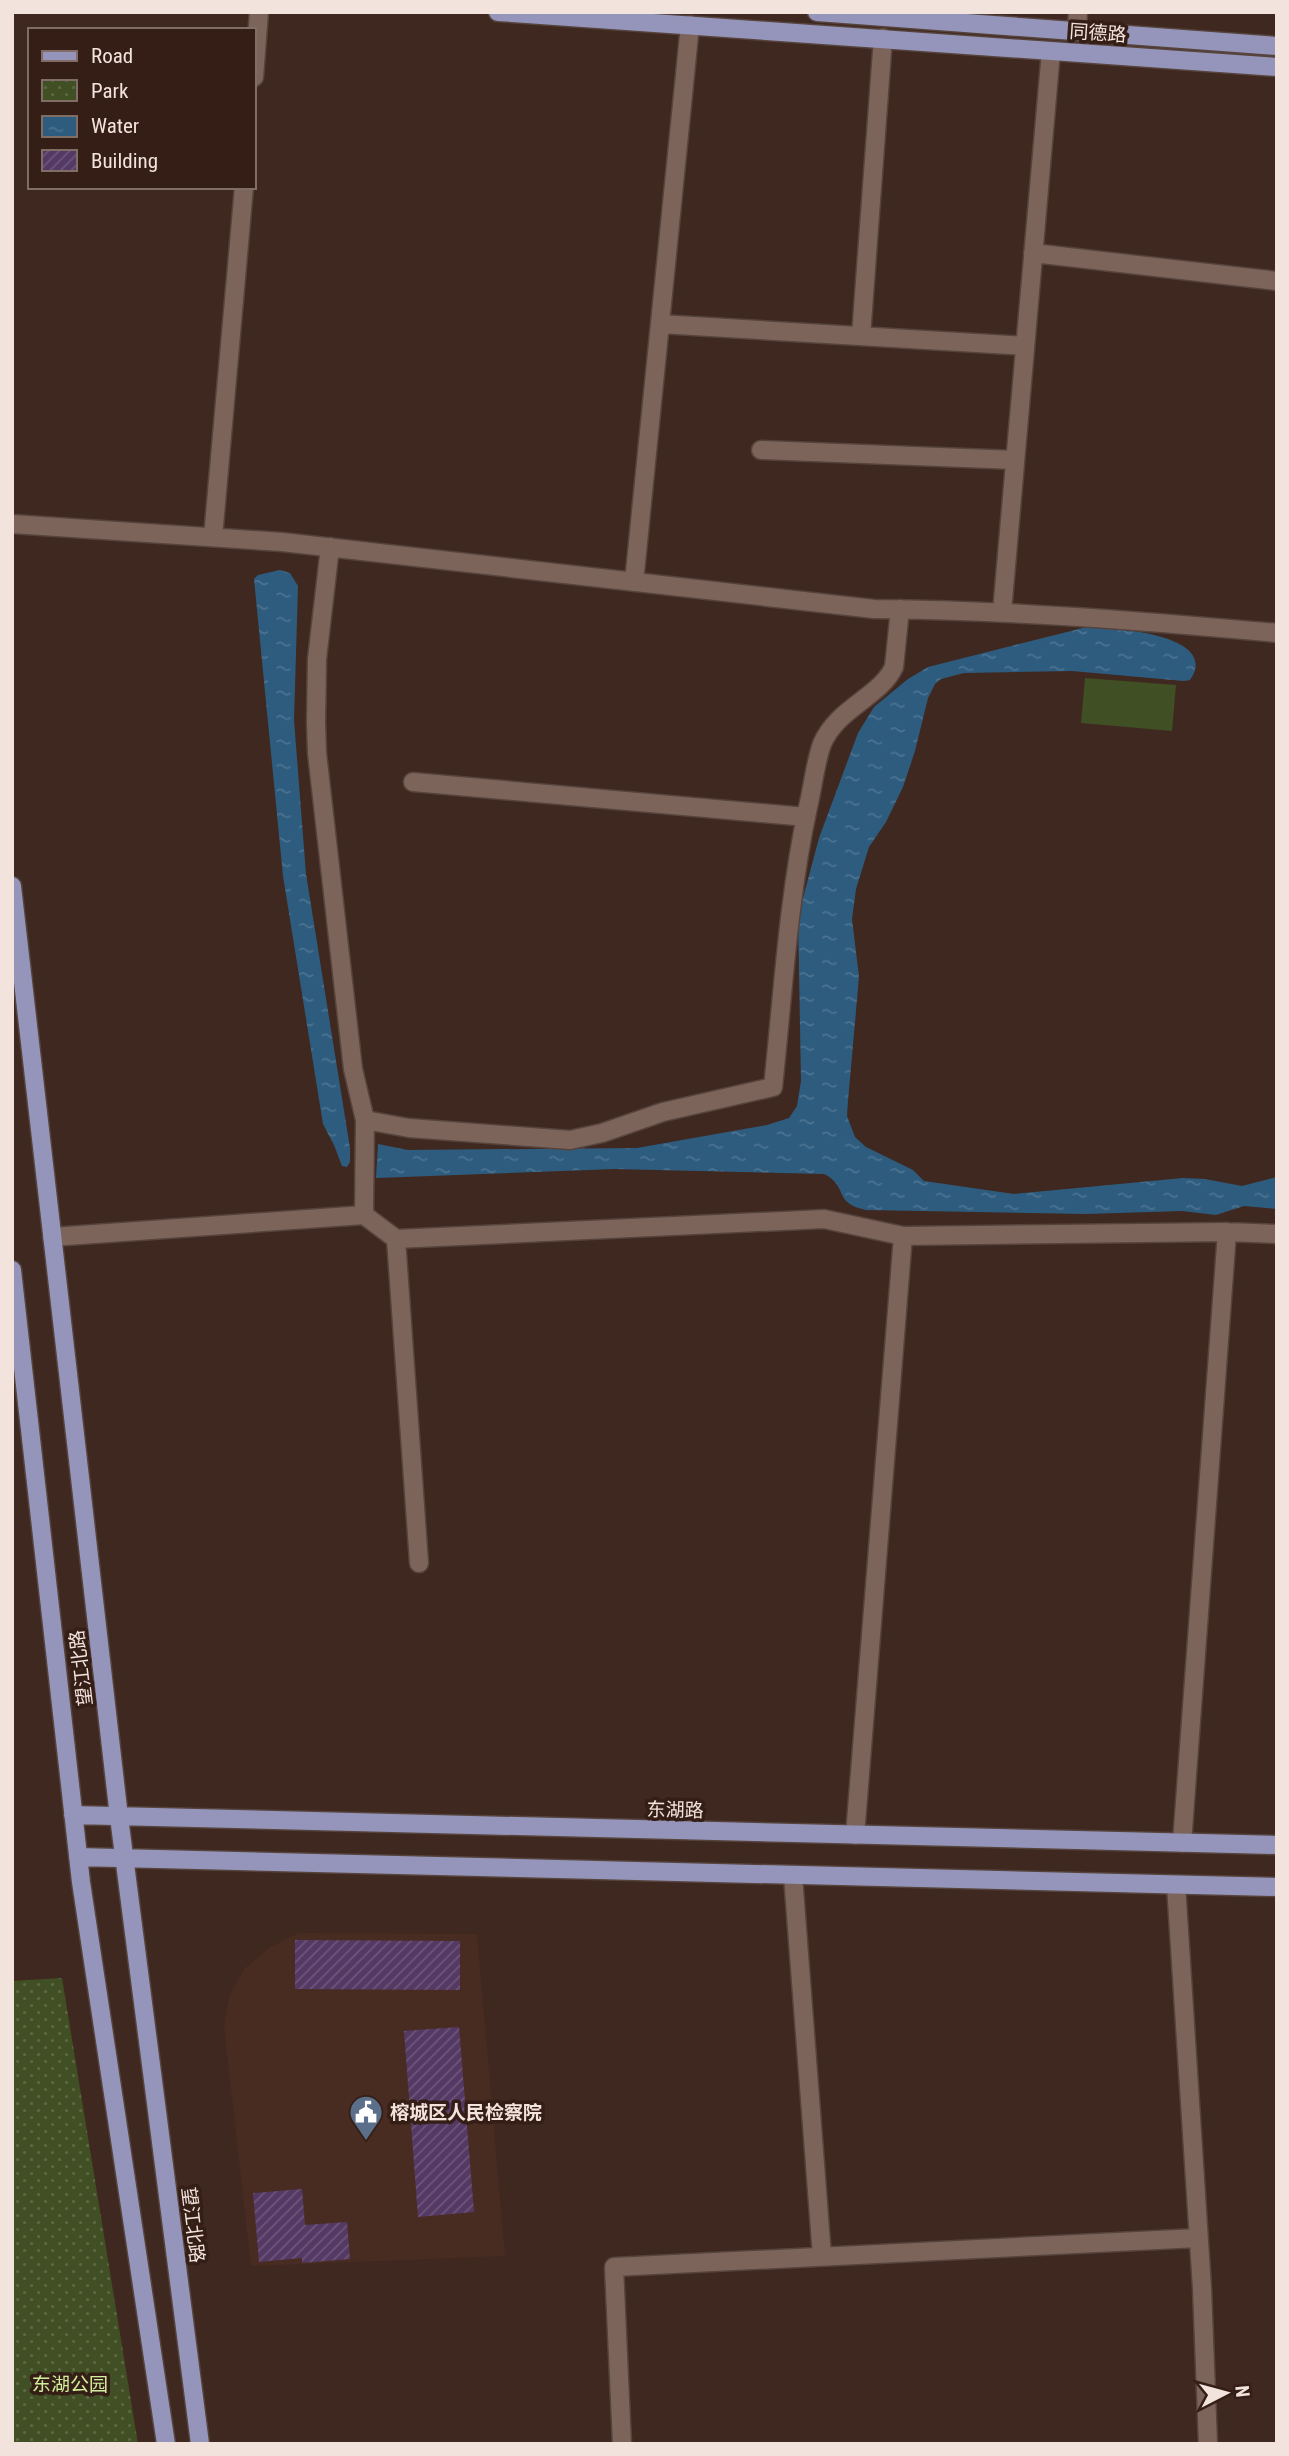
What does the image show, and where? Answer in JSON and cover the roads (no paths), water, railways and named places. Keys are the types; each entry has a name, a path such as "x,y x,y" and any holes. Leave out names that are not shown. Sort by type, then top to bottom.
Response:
{"main road":[{"name":"同德路","path":"498,12 1277,67"},
{"name":"同德路","path":"817,12 1277,46"},
{"name":"望江北路","path":"12,886 124,1859 200,2444"},
{"name":"望江北路","path":"12,1270 78,1857 166,2444"},
{"name":"东湖路","path":"73,1815 1277,1845"},
{"path":"78,1857 1277,1887"}],"street":[{"path":"256,55 260,12"},
{"path":"1077,32 1078,12"},
{"path":"634,582 690,25"},
{"path":"861,336 883,38"},
{"path":"1002,612 1051,51"},
{"path":"213,537 244,189"},
{"path":"1033,253 1277,281"},
{"path":"660,324 1025,346"},
{"path":"761,450 1015,460"},
{"path":"12,524 330,547 874,609 1112,618 1277,633"},
{"path":"330,547 317,659 317,753 353,1069 365,1120 364,1215"},
{"path":"365,1120 409,1128 570,1140 602,1133 663,1112 773,1087 797,857 822,745 840,718 881,685 890,674 894,667 900,609"},
{"path":"413,782 806,817"},
{"path":"52,1237 364,1215 396,1239 824,1219 903,1236 1227,1232 1277,1234"},
{"path":"1182,1843 1227,1232"},
{"path":"855,1835 903,1236"},
{"path":"396,1239 419,1563"},
{"path":"793,1876 822,2256"},
{"path":"1175,1885 1198,2238 1208,2444"},
{"path":"622,2444 614,2267 1198,2238"}],"water":[{"path":"280,570 290,573 298,586 294,720 306,874 350,1148 350,1162 347,1167 342,1166 323,1124 283,876 254,579 258,575"},
{"path":"1087,627 1138,632 1178,643 1191,652 1196,665 1190,680 1072,671 964,673 941,679 935,684 928,698 903,787 886,822 869,847 856,889 852,919 859,977 847,1116 855,1137 866,1147 913,1170 924,1181 1014,1194 1183,1178 1242,1186 1277,1177 1277,1209 1244,1206 1216,1215 1182,1211 1086,1214 866,1210 855,1207 844,1199 832,1179 824,1174 614,1169 376,1178 378,1144 408,1150 637,1148 767,1125 789,1118 797,1106 801,1081 798,917 819,838 858,733 874,707 908,679 928,667"}],"place":[{"name":"榕城区人民检察院","path":"366,2142"}],"park label":[{"name":"东湖公园","path":"70,2384"}]}
